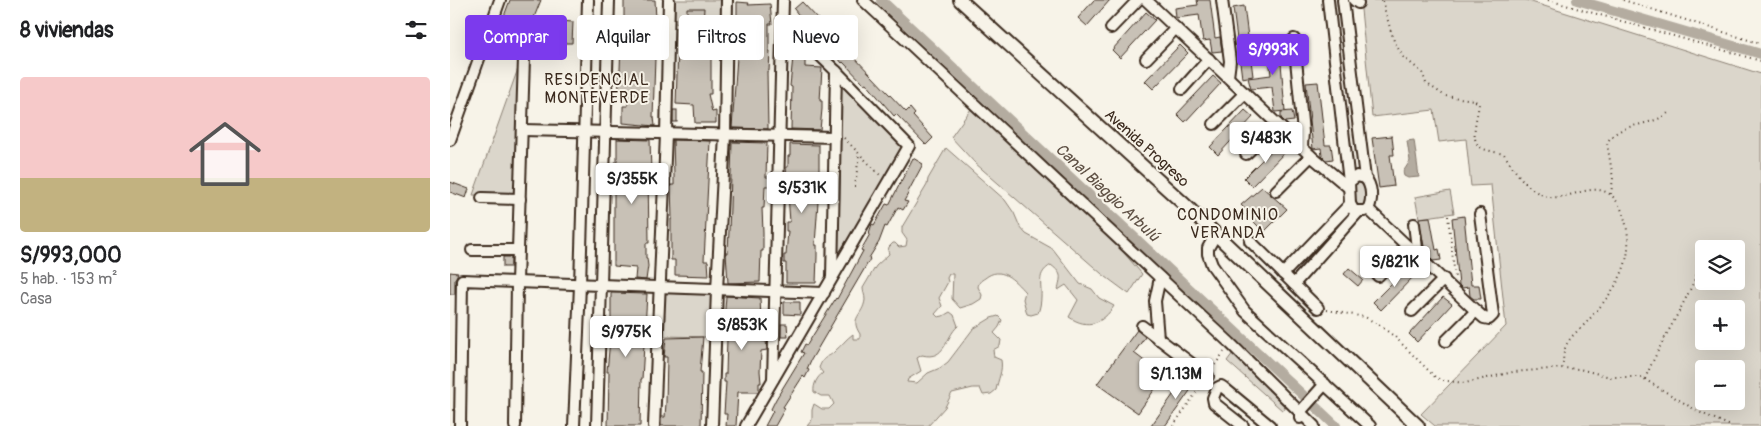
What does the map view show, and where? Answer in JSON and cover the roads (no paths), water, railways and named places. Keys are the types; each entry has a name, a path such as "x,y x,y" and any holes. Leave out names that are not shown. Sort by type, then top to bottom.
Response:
{"main road":[{"name":"Avenida Progreso","path":"960,0 1216,234 1418,426"}],"street":[{"path":"450,140 500,0"},
{"path":"574,426 588,0"},
{"path":"597,426 609,0"},
{"path":"654,426 666,134 669,0"},
{"path":"712,426 725,135 727,0"},
{"path":"782,15 783,0"},
{"path":"864,0 1230,343 1314,426"},
{"path":"1111,28 1138,0"},
{"path":"1146,0 1154,4 1176,28 1312,156 1348,184"},
{"path":"1222,0 1230,61 1228,77"},
{"path":"1328,0 1350,204 1354,211 1364,210 1418,256 1476,312 1489,319 1493,315 1480,214"},
{"path":"1294,284 1372,200 1369,184 1364,178 1343,0"},
{"path":"1146,59 1176,28"},
{"path":"1294,39 1303,132 1302,146"},
{"path":"1182,89 1209,59"},
{"path":"516,426 517,282 524,60"},
{"path":"773,380 781,60"},
{"path":"746,426 909,146 825,60"},
{"path":"832,278 836,71"},
{"path":"1214,124 1245,93"},
{"path":"1246,154 1277,124"},
{"path":"522,130 780,137 835,133"},
{"path":"1276,191 1312,156"},
{"path":"1348,184 1357,176 1364,178"},
{"path":"482,198 520,199"},
{"path":"1283,274 1350,204"},
{"path":"1414,224 1418,256"},
{"path":"1216,234 1208,248 1208,254 1212,265 1244,311 1370,426"},
{"path":"1250,242 1318,308"},
{"path":"1378,276 1407,246"},
{"path":"472,250 518,250"},
{"path":"1255,271 1267,258"},
{"path":"1158,339 1155,301 1160,278"},
{"path":"460,426 462,280 824,293"},
{"path":"1412,311 1444,280"},
{"path":"1298,312 1309,299"},
{"path":"1446,341 1476,312"},
{"path":"1142,326 1208,376"},
{"path":"1304,426 1300,412 1325,384"},
{"path":"1242,426 1214,402 1213,398 1217,388 1221,386 1224,388 1270,426"}],"waterway":[{"name":"Canal Biaggio Arbulú","path":"881,0 1336,426"},
{"path":"1577,0 1761,54"}],"district":[{"name":"RESIDENCIAL MONTEVERDE","path":"597,88"},
{"name":"CONDOMINIO VERANDA","path":"1228,223"}]}
